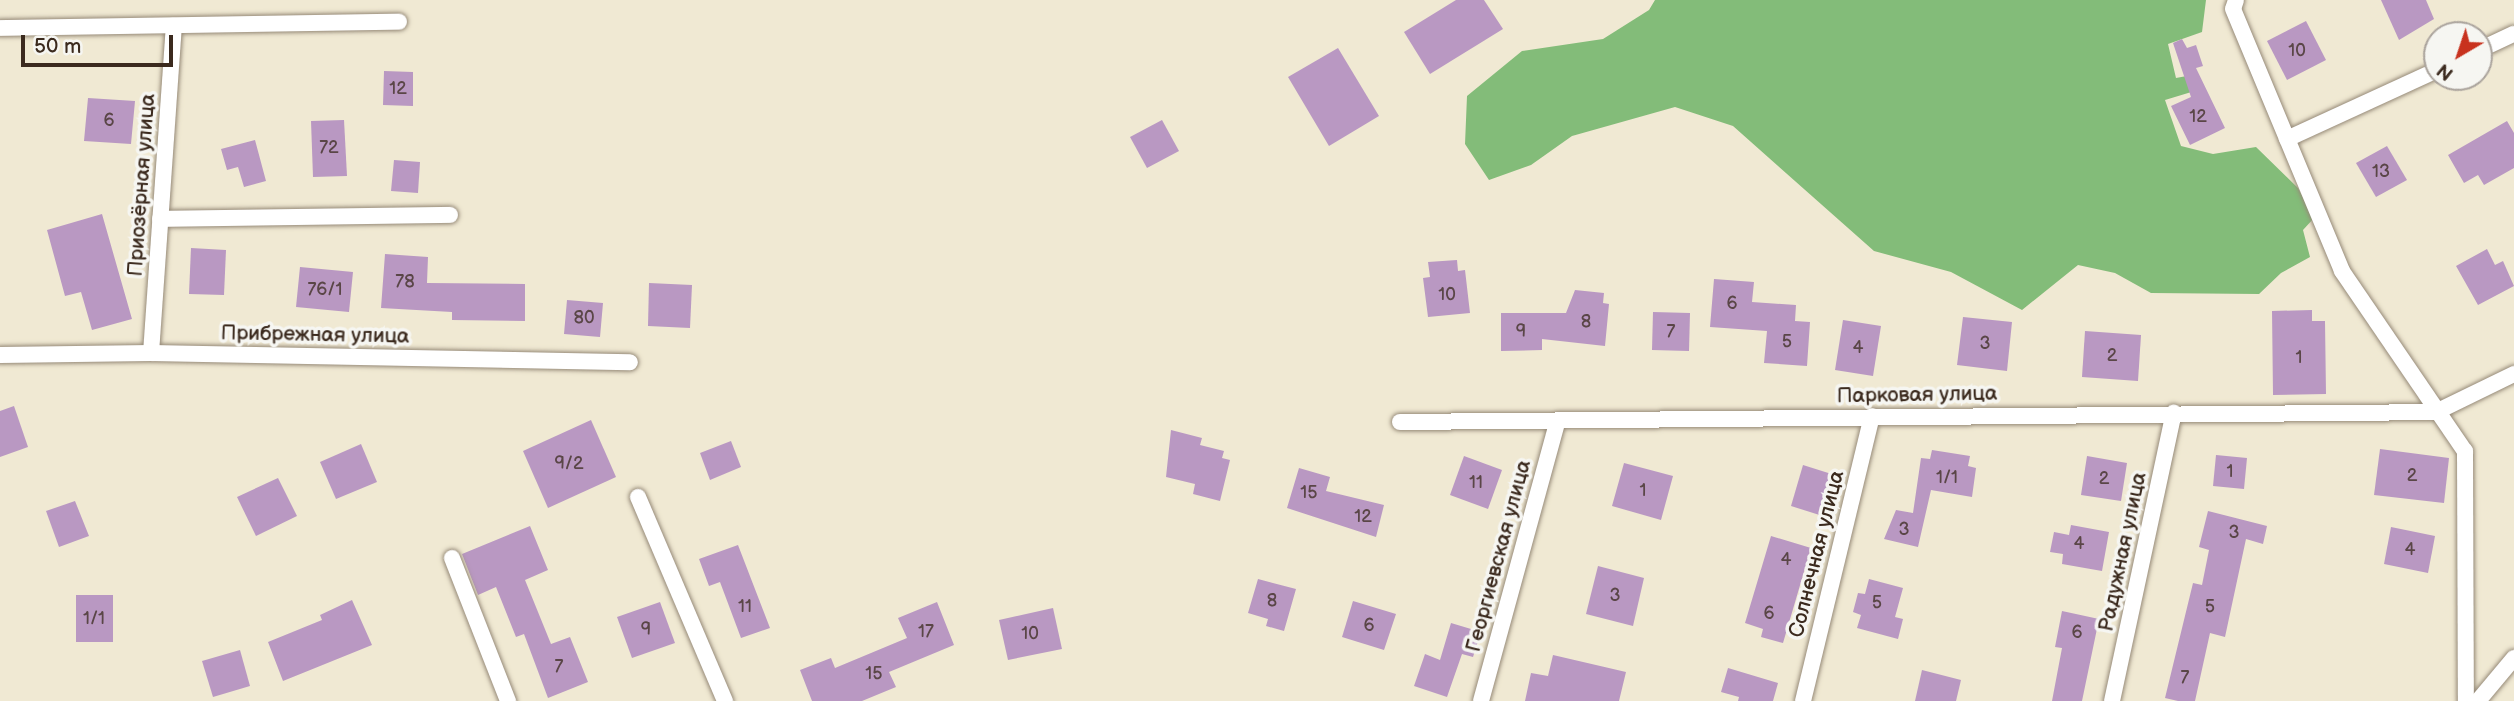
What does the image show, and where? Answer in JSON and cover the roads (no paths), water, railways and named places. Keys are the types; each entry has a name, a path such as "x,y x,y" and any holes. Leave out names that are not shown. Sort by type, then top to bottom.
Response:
{"street":[{"path":"2234,4 2343,271 2435,412 2465,451 2466,701"},
{"path":"0,28 399,22"},
{"name":"Приозёрная улица","path":"151,353 174,26"},
{"path":"2493,44 2514,34"},
{"path":"2287,139 2423,76"},
{"path":"160,219 450,215"},
{"name":"Прибрежная улица","path":"0,355 151,353 630,362"},
{"path":"2435,412 2514,374"},
{"name":"Парковая улица","path":"1400,422 1557,423 2174,412 2435,412"},
{"name":"Радужная улица","path":"2112,701 2174,412"},
{"name":"Солнечная улица","path":"1803,701 1872,416"},
{"name":"Георгиевская улица","path":"1481,701 1557,423"},
{"path":"638,497 725,701"},
{"path":"452,558 508,701"},
{"path":"2478,701 2514,658"}]}
